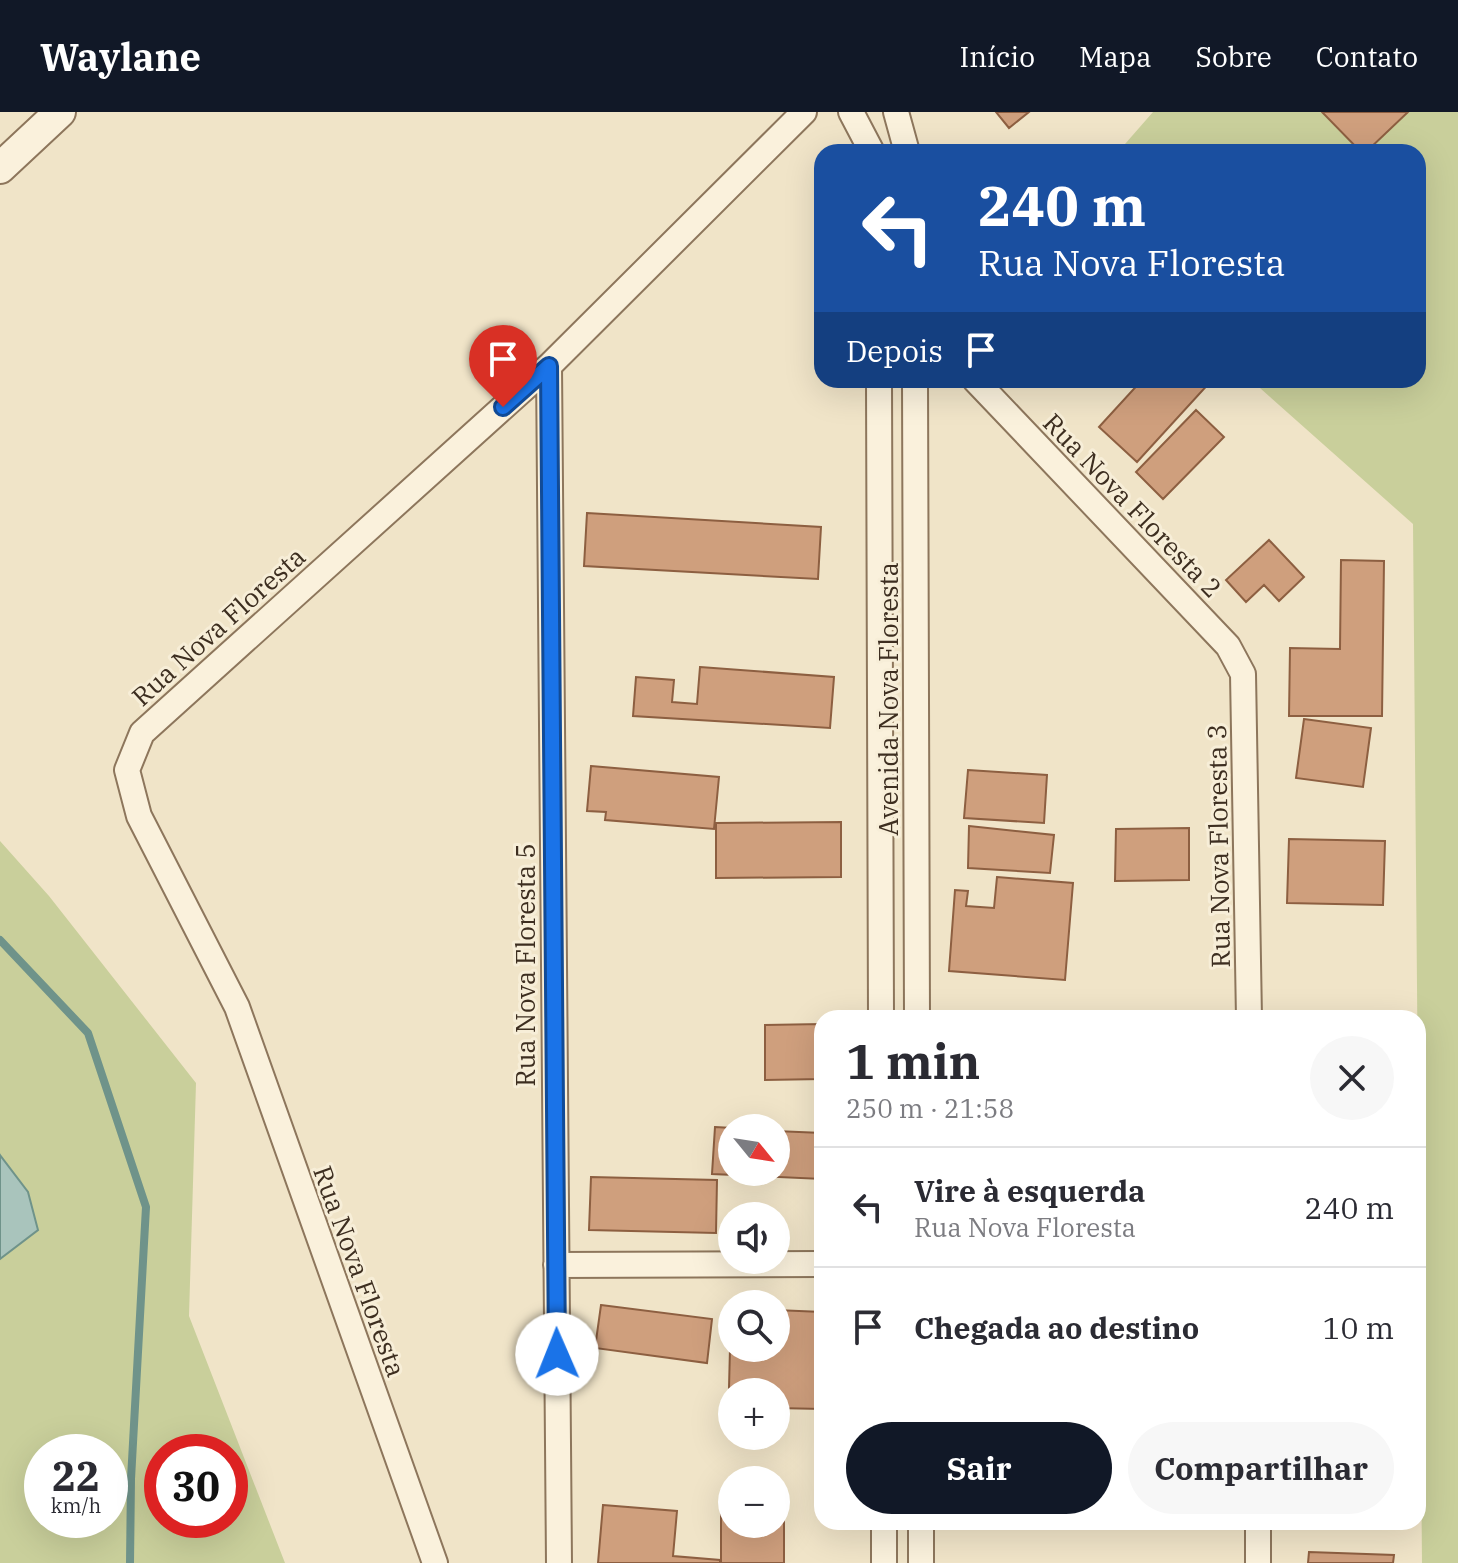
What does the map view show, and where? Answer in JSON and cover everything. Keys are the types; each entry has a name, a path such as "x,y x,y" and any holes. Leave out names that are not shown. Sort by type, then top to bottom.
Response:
{"street":[{"path":"0,168 60,112"},
{"name":"Rua Nova Floresta","path":"435,1563 237,1007 139,816 127,770 142,733 549,366 804,112"},
{"path":"851,112 868,144"},
{"path":"896,112 905,144"},
{"name":"Rua Nova Floresta 5","path":"549,366 559,1563"},
{"name":"Avenida Nova Floresta","path":"879,388 881,1010"},
{"name":"Avenida Nova Floresta","path":"915,388 917,1010"},
{"name":"Rua Nova Floresta 2","path":"983,388 1228,646 1243,674"},
{"name":"Rua Nova Floresta 3","path":"1243,674 1249,1010"},
{"path":"556,1265 814,1264"},
{"path":"884,1530 884,1563"},
{"path":"921,1530 921,1563"},
{"path":"1258,1530 1258,1563"}],"green space":[{"path":"1153,112 1322,112 1353,144 1125,144"},
{"path":"1408,112 1458,112 1458,1563 1422,1563 1422,1530 1426,1530 1426,1010 1417,1010 1413,524 1260,388 1426,388 1426,144 1374,144"},
{"path":"0,841 49,896 196,1083 189,1316 235,1434 144,1434 144,1538 248,1538 248,1468 285,1563 0,1563"}],"water":[{"path":"0,1155 28,1192 38,1230 0,1259"}],"building":[{"path":"996,112 1029,112 1009,128"},
{"path":"1322,112 1408,112 1374,144 1353,144"},
{"path":"1135,388 1205,388 1137,462 1099,427"},
{"path":"1196,410 1224,437 1163,499 1136,472"},
{"path":"587,513 821,527 818,579 584,566"},
{"path":"1269,540 1304,577 1279,601 1264,585 1246,602 1226,580"},
{"path":"1341,560 1384,561 1382,716 1289,716 1290,648 1340,649"},
{"path":"700,667 834,677 830,728 633,716 636,677 674,680 672,702 697,704"},
{"path":"1304,719 1371,728 1363,787 1296,778"},
{"path":"591,766 719,777 714,829 605,820 606,812 587,811"},
{"path":"968,770 1047,775 1044,823 964,818"},
{"path":"841,822 841,877 716,878 716,823"},
{"path":"969,826 1054,835 1050,873 968,868"},
{"path":"1189,828 1189,880 1115,881 1116,829"},
{"path":"1289,839 1385,841 1383,905 1287,903"},
{"path":"997,877 1073,883 1065,980 949,971 955,890 968,891 966,906 994,908"},
{"path":"814,1024 814,1079 765,1080 765,1025"},
{"path":"715,1127 718,1127 718,1174 712,1174"},
{"path":"790,1132 814,1133 814,1179 790,1178"},
{"path":"591,1177 717,1180 716,1233 589,1230"},
{"path":"601,1305 712,1319 707,1363 595,1348"},
{"path":"790,1311 814,1312 814,1409 790,1408 790,1378 729,1378 730,1362 790,1362"},
{"path":"603,1505 677,1511 673,1556 720,1560 720,1563 598,1563"},
{"path":"721,1538 784,1538 784,1563 721,1563"},
{"path":"1309,1552 1394,1555 1393,1563 1308,1563"}],"waterway":[{"path":"0,940 88,1033 146,1207 131,1479 130,1563"}],"route":[{"path":"503,407 549,366 557,1354"}]}
